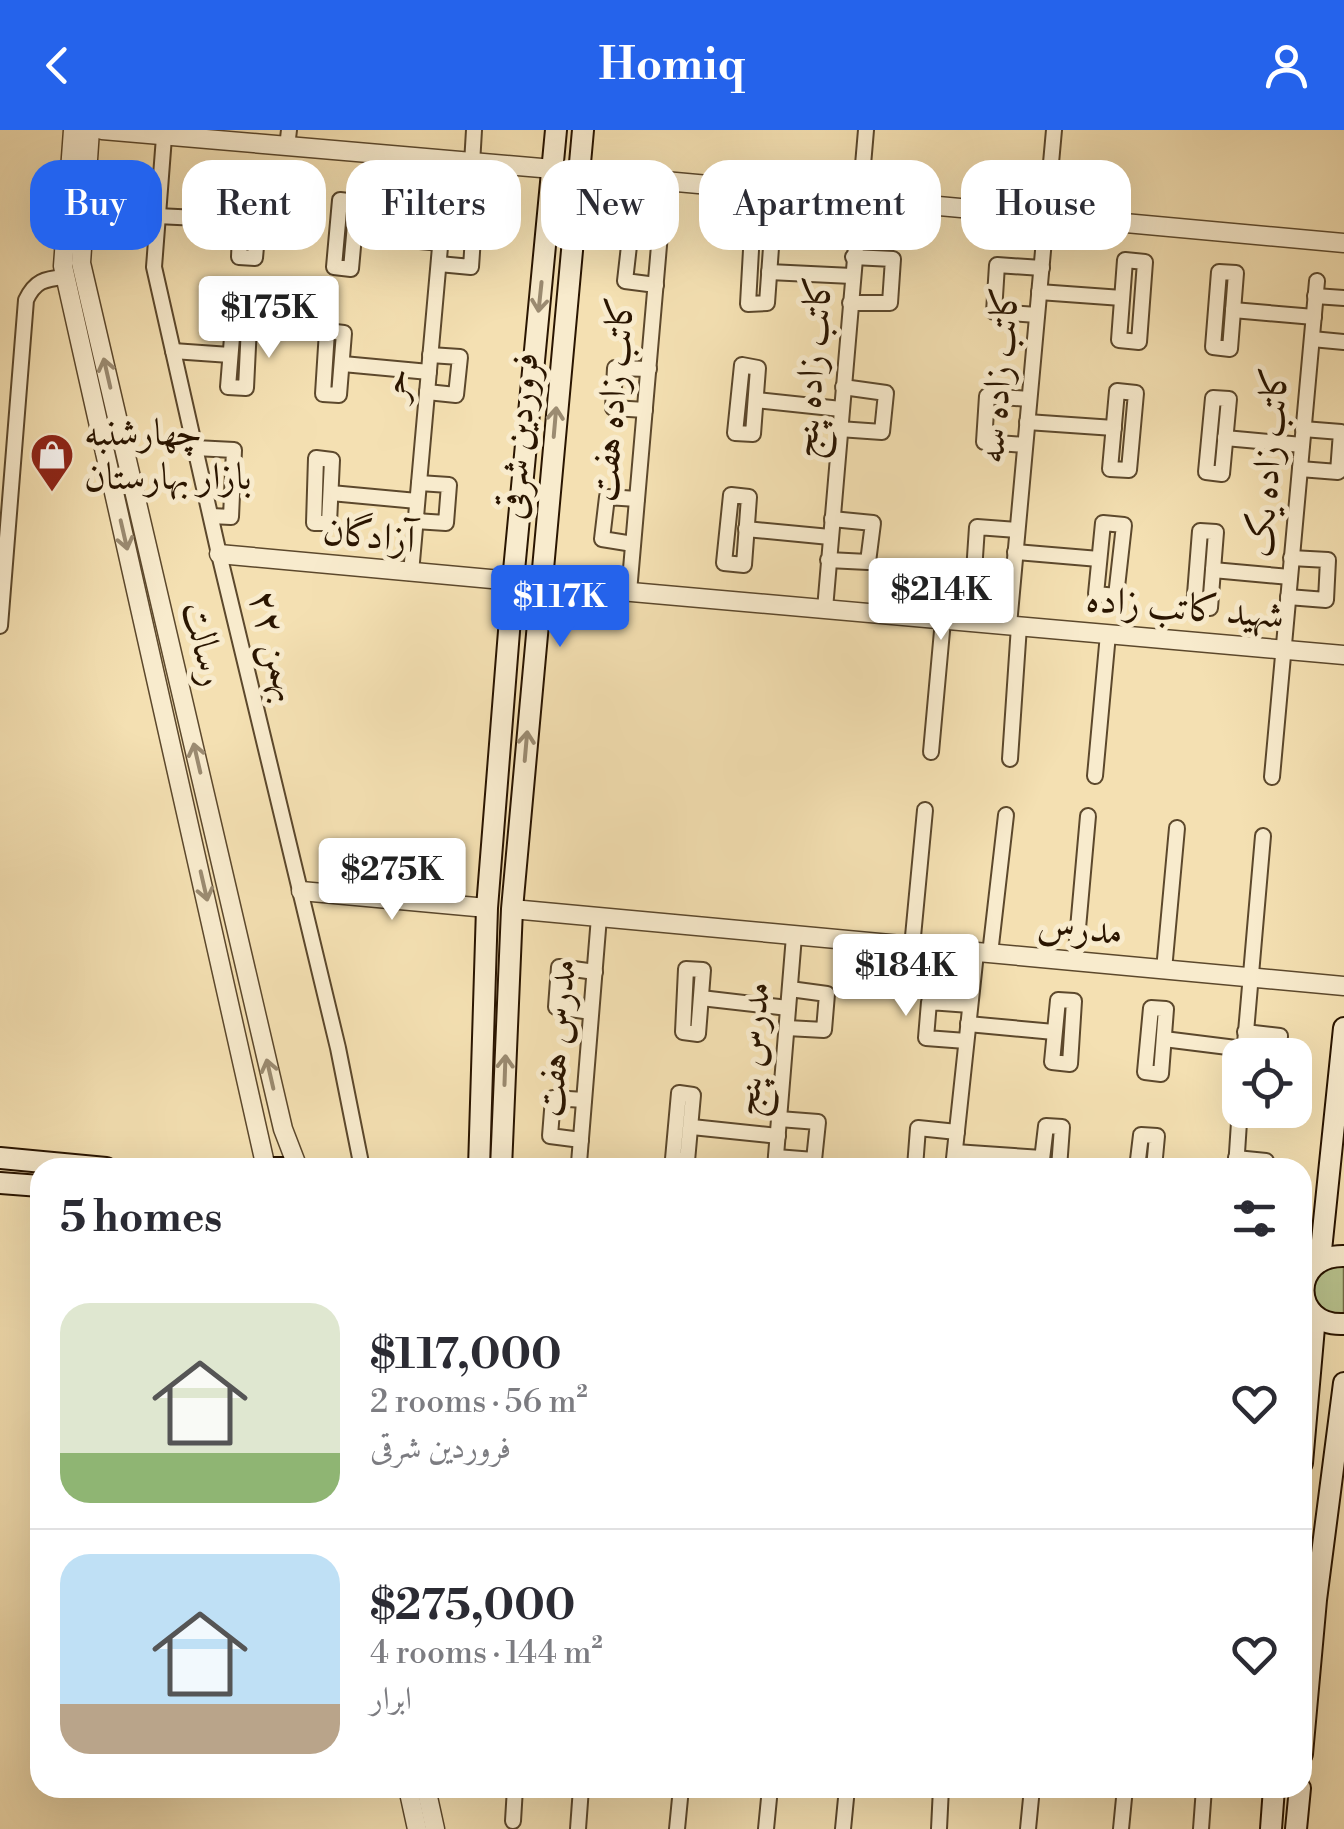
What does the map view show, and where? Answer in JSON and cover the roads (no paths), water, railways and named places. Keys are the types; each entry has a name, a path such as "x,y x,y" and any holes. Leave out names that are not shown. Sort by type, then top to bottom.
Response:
{"main road":[{"name":"فروردین شرقی","path":"554,160 556,130"},
{"name":"فروردین شرقی","path":"579,160 582,130"},
{"name":"فروردین شرقی","path":"479,1158 486,908 545,250"},
{"name":"فروردین شرقی","path":"501,1158 512,910 570,250"},
{"path":"1312,1258 1344,1028"},
{"path":"0,1158 30,1161"},
{"path":"0,1183 30,1185"},
{"path":"1312,1265 1344,1256"},
{"path":"1312,1310 1326,1322 1344,1324"},
{"path":"1312,1644 1344,1383"},
{"path":"1271,1829 1273,1798"},
{"path":"1296,1829 1299,1798"}],"street":[{"name":"رسالت","path":"73,130 65,277 267,1158"},
{"name":"رسالت","path":"90,130 81,263 293,1158"},
{"path":"102,130 164,137 288,138 444,160"},
{"path":"472,160 474,130"},
{"name":"کاتب زاده پنج","path":"863,160 866,130"},
{"name":"کاتب زاده سه","path":"1051,160 1054,130"},
{"name":"۲۲ بهمن","path":"162,160 164,137"},
{"path":"1131,224 1344,243"},
{"path":"752,232 772,234 769,272 767,304 748,304 752,232"},
{"name":"۲۲ بهمن","path":"155,250 154,267 360,1158"},
{"name":"حر","path":"411,574 440,250"},
{"path":"439,264 470,267 472,250"},
{"path":"629,250 625,281 656,285"},
{"name":"کاتب زاده هفت","path":"630,592 659,250"},
{"name":"کاتب زاده پنج","path":"825,609 854,250"},
{"name":"کاتب زاده سه","path":"1010,759 1013,574 1043,250"},
{"path":"850,303 890,304 893,260 853,257"},
{"path":"1125,260 1145,262 1139,342 1119,340 1122,298 1125,260"},
{"path":"1038,315 994,312 998,265 1042,268"},
{"path":"769,272 852,276"},
{"path":"1219,272 1236,274 1233,310 1230,349 1212,347 1219,272"},
{"path":"0,626 26,300 33,285 45,278 65,277"},
{"name":"کاتب زاده یک","path":"1272,777 1316,288 1344,298"},
{"path":"1040,292 1122,298"},
{"path":"1233,310 1314,317"},
{"path":"1312,339 1344,342"},
{"path":"173,350 230,354"},
{"path":"427,392 456,394 460,357 430,355"},
{"path":"343,364 429,372"},
{"path":"645,410 613,408 615,368 648,369"},
{"path":"839,429 882,432 886,393 843,388"},
{"path":"1116,391 1136,392 1129,470 1110,469 1114,428 1116,391"},
{"path":"1025,445 984,442 987,396 1030,400"},
{"path":"1212,398 1229,400 1226,438 1222,474 1206,472 1212,398"},
{"path":"756,400 841,409"},
{"path":"1028,422 1114,428"},
{"path":"1226,438 1341,432 1338,472 1300,469"},
{"path":"195,448 234,450 231,517 211,516"},
{"path":"416,521 446,524 449,485 419,483"},
{"path":"331,493 417,501"},
{"path":"731,495 748,497 746,529 744,565 724,563 731,495"},
{"path":"633,544 602,539 607,497 637,499"},
{"path":"828,560 868,562 873,522 832,519"},
{"path":"1103,523 1124,526 1116,596 1096,594 1099,559 1103,523"},
{"path":"1013,574 974,572 977,527 1018,530"},
{"path":"746,529 830,538"},
{"path":"1200,531 1216,532 1213,570 1210,608 1194,607 1200,531"},
{"path":"1015,552 1099,559"},
{"name":"آزادگان","path":"219,554 513,582"},
{"path":"1288,598 1326,600 1328,560 1292,558"},
{"path":"1213,570 1290,576"},
{"name":"شهید کاتب زاده","path":"541,584 1344,655"},
{"path":"931,752 944,620"},
{"path":"1096,776 1108,634"},
{"path":"912,947 925,810"},
{"path":"954,1158 970,1005 983,953 1006,816"},
{"path":"1074,962 1088,816"},
{"path":"1164,970 1177,828"},
{"path":"1245,1038 1264,836"},
{"path":"301,891 486,908"},
{"name":"مدرس","path":"512,910 1344,986"},
{"name":"مدرس هفت","path":"579,1158 599,918"},
{"name":"مدرس پنج","path":"775,1158 794,936"},
{"path":"592,1012 556,1007 559,967 595,972"},
{"path":"787,1028 824,1030 828,994 790,990"},
{"path":"701,998 788,1008"},
{"path":"966,1041 926,1038 929,1002 970,1005"},
{"path":"968,1024 1054,1032"},
{"path":"1245,1032 1280,1038"},
{"path":"1164,1039 1222,1048"},
{"path":"581,1140 550,1136 552,1098 584,1100"},
{"path":"779,1119 818,1122 814,1158"},
{"path":"1043,1158 1046,1126 1062,1127 1060,1158"},
{"path":"692,1127 778,1136"},
{"path":"916,1158 918,1128 957,1132"},
{"path":"1236,1158 1239,1128"},
{"path":"1138,1158 1141,1135 1157,1136 1155,1158"},
{"path":"410,1798 417,1829"},
{"path":"428,1798 435,1829"},
{"path":"513,1821 514,1798"},
{"path":"578,1829 580,1798"},
{"path":"677,1829 680,1798"},
{"path":"766,1829 769,1798"},
{"path":"844,1829 846,1798"},
{"path":"938,1829 940,1798"},
{"path":"1028,1829 1031,1798"},
{"path":"1121,1829 1124,1798"},
{"path":"1202,1829 1204,1798"}],"place":[{"name":"چهارشنبه بازار بهارستان","path":"52,493"}]}
